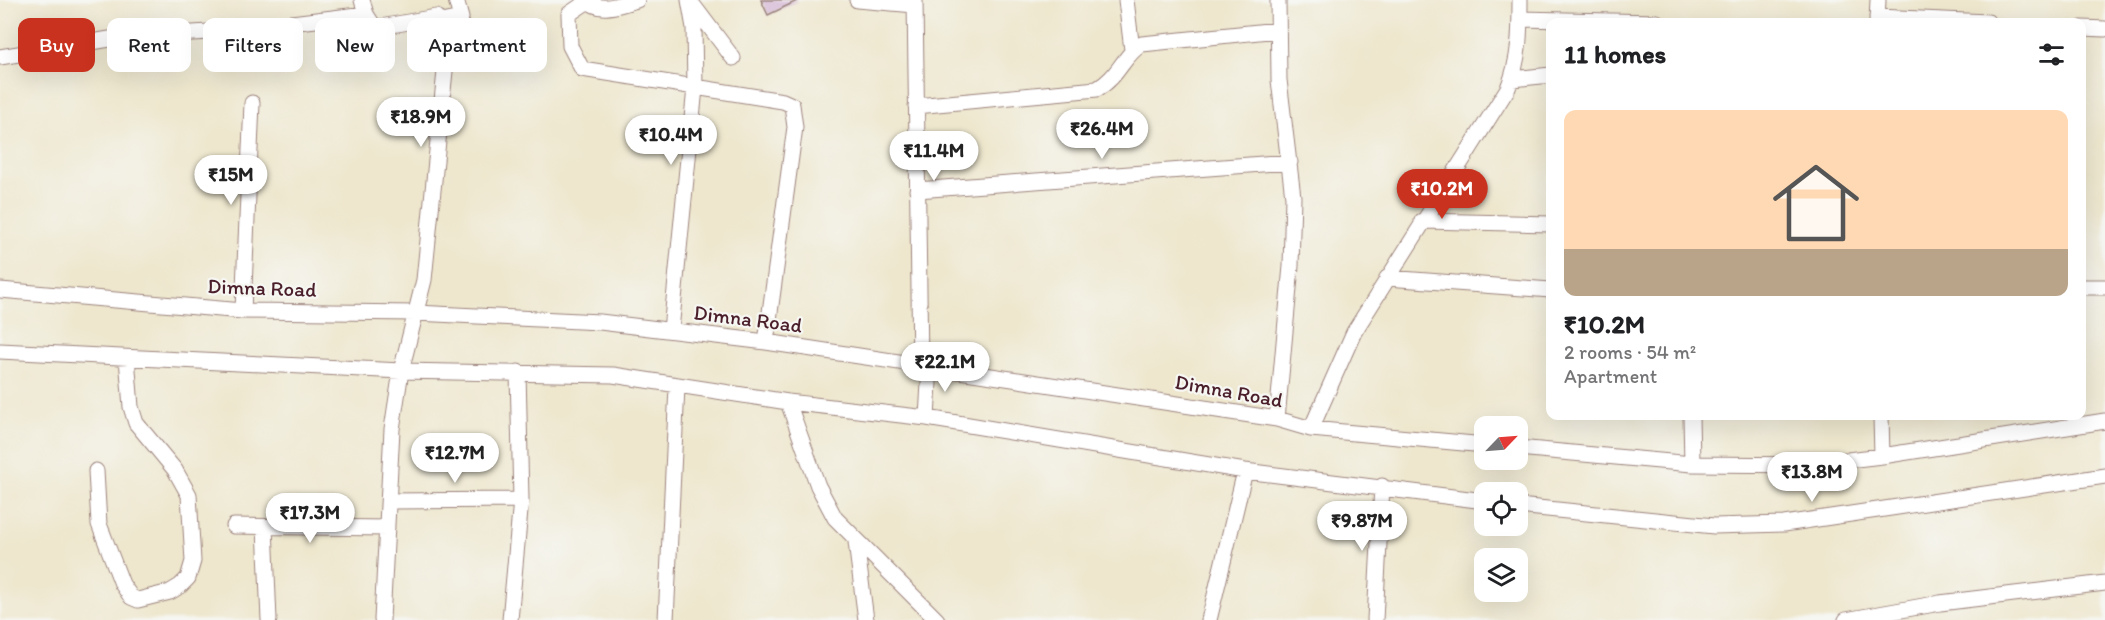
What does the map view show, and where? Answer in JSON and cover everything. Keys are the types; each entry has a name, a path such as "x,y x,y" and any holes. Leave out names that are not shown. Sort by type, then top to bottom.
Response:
{"street":[{"path":"456,0 461,18"},
{"path":"671,330 695,88 694,27 689,0 733,58"},
{"path":"857,0 915,3 917,190 927,418"},
{"path":"916,106 1097,89 1118,74 1132,50 1126,0"},
{"path":"1277,419 1291,266 1293,197 1279,80 1278,0"},
{"path":"1311,429 1343,352 1512,79 1519,46 1520,0"},
{"path":"1877,18 1878,0"},
{"path":"632,1 605,8 596,8 587,1 569,14 570,46 582,69 783,101 792,105 795,127 766,342"},
{"path":"0,57 116,38 224,31 364,7 371,26 379,29 407,22"},
{"path":"421,18 429,16 437,18"},
{"path":"1520,19 1546,20"},
{"path":"2086,28 2105,29"},
{"path":"1132,50 1155,41 1278,30"},
{"path":"382,620 392,429 401,370 424,280 445,72"},
{"path":"1512,79 1546,76"},
{"path":"243,311 252,103"},
{"path":"917,190 1290,162"},
{"path":"1422,221 1546,224"},
{"path":"1387,278 1546,290"},
{"path":"2086,287 2105,287"},
{"name":"Dimna Road","path":"0,290 243,311 416,313 600,322 766,342 925,365 1277,419 1311,429 1474,444"},
{"path":"0,351 401,370 613,375 678,387 927,418 1245,471 1382,486 1474,499"},
{"path":"96,471 99,524 131,597 138,600 180,586 188,578 194,561 189,495 175,470 136,423 131,407 127,358"},
{"path":"510,620 521,500 518,372"},
{"path":"666,620 678,387"},
{"path":"788,402 818,486 835,518 856,542 937,620"},
{"path":"1691,420 1692,464"},
{"path":"1881,420 1882,456"},
{"path":"1528,449 1692,464 1805,465 1882,456 2105,421"},
{"path":"1209,620 1245,471"},
{"path":"1528,507 1714,526 1784,524 2105,476"},
{"path":"1375,620 1382,486"},
{"path":"389,501 521,500"},
{"path":"234,526 387,528"},
{"path":"265,527 268,620"},
{"path":"856,542 866,620"},
{"path":"1846,620 1940,603 2105,583"}],"building":[{"path":"761,0 799,0 768,15"}]}
